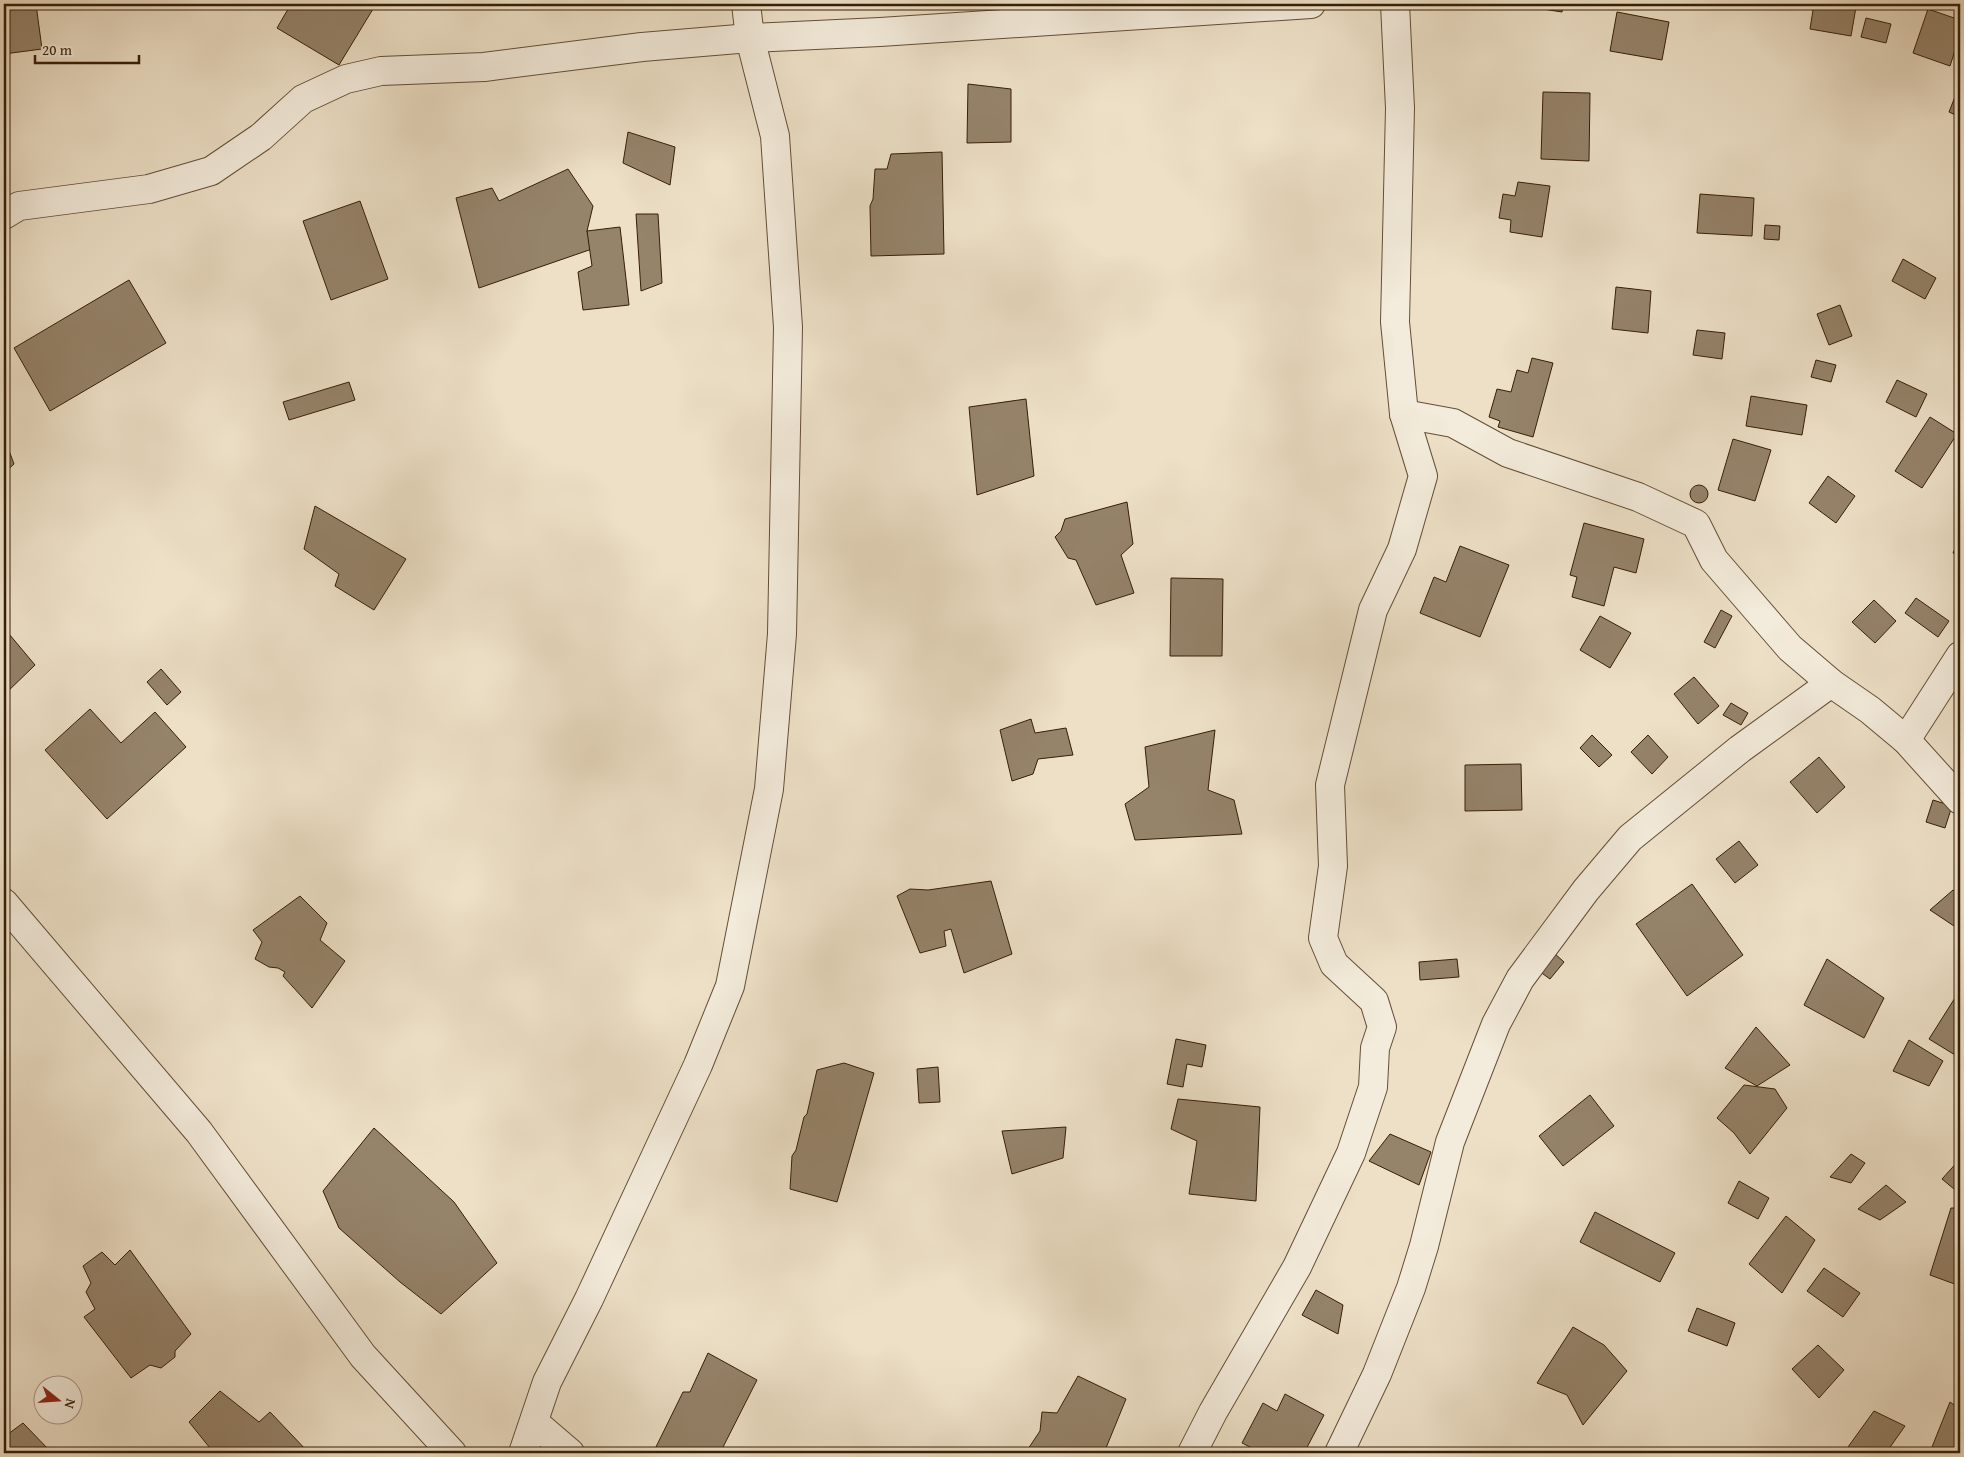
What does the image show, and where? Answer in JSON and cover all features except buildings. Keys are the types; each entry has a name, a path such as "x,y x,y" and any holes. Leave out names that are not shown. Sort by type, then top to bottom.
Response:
{"street":[{"path":"523,1453 535,1423 547,1382 589,1299 698,1065 730,986 769,789 782,634 788,327 775,136 750,38 746,4"},
{"path":"4,215 19,206 149,189 211,171 261,137 303,99 346,79 381,71 484,67 642,47 750,38 880,32 1311,4"},
{"path":"1192,1453 1213,1412 1297,1267 1351,1152 1373,1087 1376,1048 1382,1027 1374,1002 1334,964 1323,938 1333,866 1330,785 1373,610 1402,549 1423,476 1404,414 1395,322 1400,108 1395,4"},
{"path":"1404,414 1453,423 1508,453 1638,497 1696,524 1714,560 1790,648 1831,683 1870,710 1906,740 1960,800"},
{"path":"1906,740 1960,656"},
{"path":"1339,1453 1377,1374 1411,1288 1424,1246 1450,1142 1496,1024 1520,979 1586,890 1630,838 1740,749 1831,683"},
{"path":"4,902 199,1132 363,1356 452,1453"},
{"path":"535,1423 570,1453"}]}
